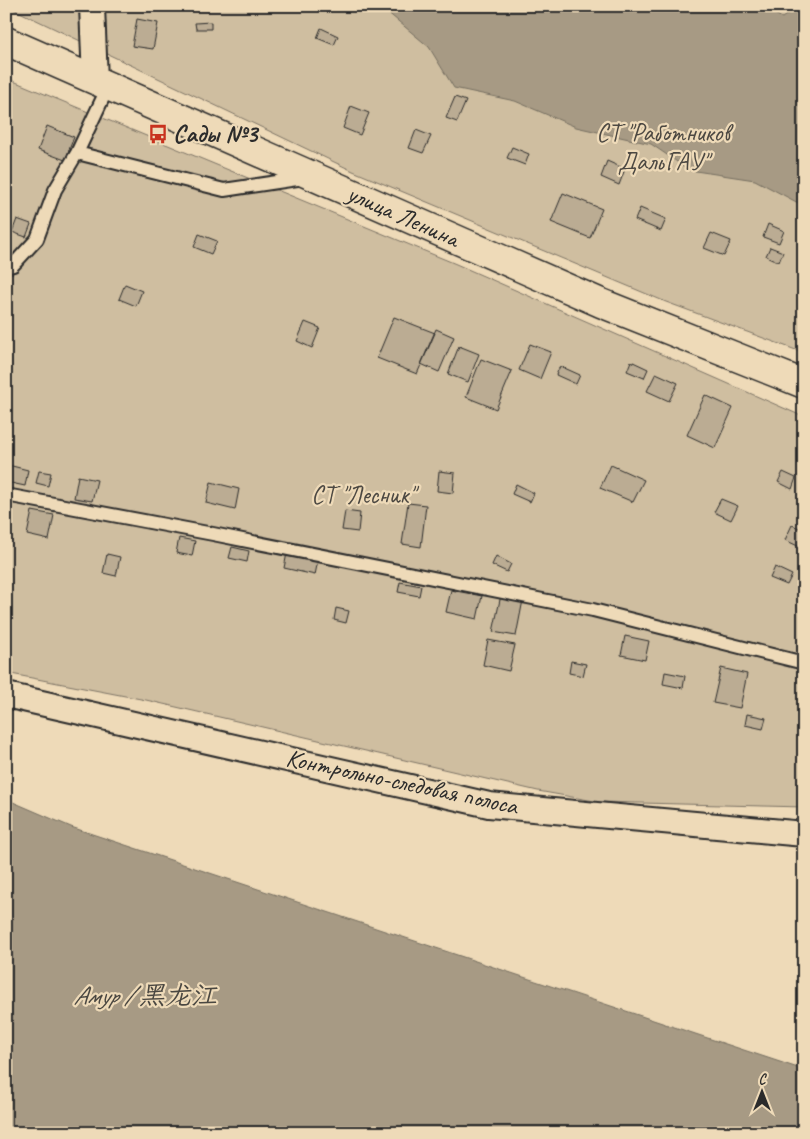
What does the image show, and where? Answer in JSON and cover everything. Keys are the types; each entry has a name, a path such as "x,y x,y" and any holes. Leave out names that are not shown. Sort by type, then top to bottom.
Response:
{"street":[{"path":"92,6 101,84"},
{"name":"улица Ленина","path":"6,41 601,303 804,384"},
{"name":"Контрольно-следовая полоса","path":"6,695 489,805 804,834"}],"lane":[{"path":"6,267 13,265 37,239 55,190 77,153 101,84"},
{"path":"77,153 224,190 313,176"},
{"path":"6,495 593,610 804,663"}],"green space":[{"name":"СТ \"Работников ДальГАУ\"","path":"7,6 804,6 804,353 666,302 353,171"},
{"name":"СТ \"Лесник\"","path":"6,78 456,264 804,417 804,807 600,802 538,791 146,700 6,673"}],"water":[{"path":"380,6 762,6 782,18 799,6 804,6 804,206 755,180 689,170 651,144 576,127 515,101 454,88 429,47"},
{"name":"Амур / 黑龙江","path":"6,799 71,827 804,1070 804,1133 6,1133"}],"building":[{"path":"137,19 158,23 153,49 132,46"},
{"path":"211,22 211,29 196,29 195,23"},
{"path":"321,28 338,36 334,45 317,38"},
{"path":"455,97 466,101 457,122 446,118"},
{"path":"351,106 369,113 360,135 343,128"},
{"path":"47,126 74,137 65,160 38,150"},
{"path":"416,130 431,136 423,153 409,148"},
{"path":"512,147 529,154 525,165 507,158"},
{"path":"607,161 625,169 619,185 601,177"},
{"path":"563,193 602,209 590,238 551,222"},
{"path":"640,208 666,219 661,231 635,220"},
{"path":"17,219 31,224 26,237 12,232"},
{"path":"768,224 784,231 779,243 763,237"},
{"path":"711,233 731,241 724,256 704,248"},
{"path":"199,234 217,241 211,254 194,247"},
{"path":"770,247 783,252 779,262 766,256"},
{"path":"125,284 142,291 136,306 119,299"},
{"path":"394,317 435,333 417,374 377,358"},
{"path":"305,322 320,328 312,348 297,341"},
{"path":"436,329 454,337 439,372 421,364"},
{"path":"530,344 551,352 540,379 519,370"},
{"path":"459,346 479,354 468,382 448,374"},
{"path":"481,359 512,371 496,409 466,397"},
{"path":"631,361 648,369 644,378 627,371"},
{"path":"560,366 580,375 576,384 556,375"},
{"path":"656,373 678,383 669,401 647,391"},
{"path":"705,395 733,408 715,448 687,435"},
{"path":"8,465 28,470 25,486 6,482"},
{"path":"611,465 644,480 633,502 600,488"},
{"path":"39,471 51,473 48,486 36,483"},
{"path":"439,471 455,473 453,493 437,491"},
{"path":"783,472 796,478 792,489 778,482"},
{"path":"78,476 97,480 92,501 74,498"},
{"path":"211,482 239,489 235,510 206,503"},
{"path":"516,484 534,493 530,502 512,494"},
{"path":"721,499 738,506 731,520 714,512"},
{"path":"408,503 426,505 421,547 402,544"},
{"path":"804,508 804,519 799,517"},
{"path":"32,511 54,515 49,540 27,535"},
{"path":"345,511 360,513 358,532 342,530"},
{"path":"792,525 804,530 804,538 800,547 785,540"},
{"path":"179,538 195,541 192,556 176,553"},
{"path":"232,547 249,551 247,562 229,558"},
{"path":"287,553 318,560 315,575 284,568"},
{"path":"107,554 120,557 116,576 103,573"},
{"path":"496,556 511,564 507,572 492,565"},
{"path":"775,567 792,575 787,585 770,578"},
{"path":"400,582 421,586 419,596 398,592"},
{"path":"451,590 482,596 477,619 446,612"},
{"path":"501,595 523,600 516,636 493,632"},
{"path":"336,608 349,611 346,623 334,620"},
{"path":"625,636 649,641 645,660 621,655"},
{"path":"488,640 515,645 509,671 483,665"},
{"path":"571,661 586,664 583,676 569,673"},
{"path":"721,668 747,674 740,708 713,703"},
{"path":"665,672 685,676 683,688 663,684"},
{"path":"747,714 766,718 763,729 745,725"}],"place":[{"name":"Сады №3","path":"158,134"}]}
